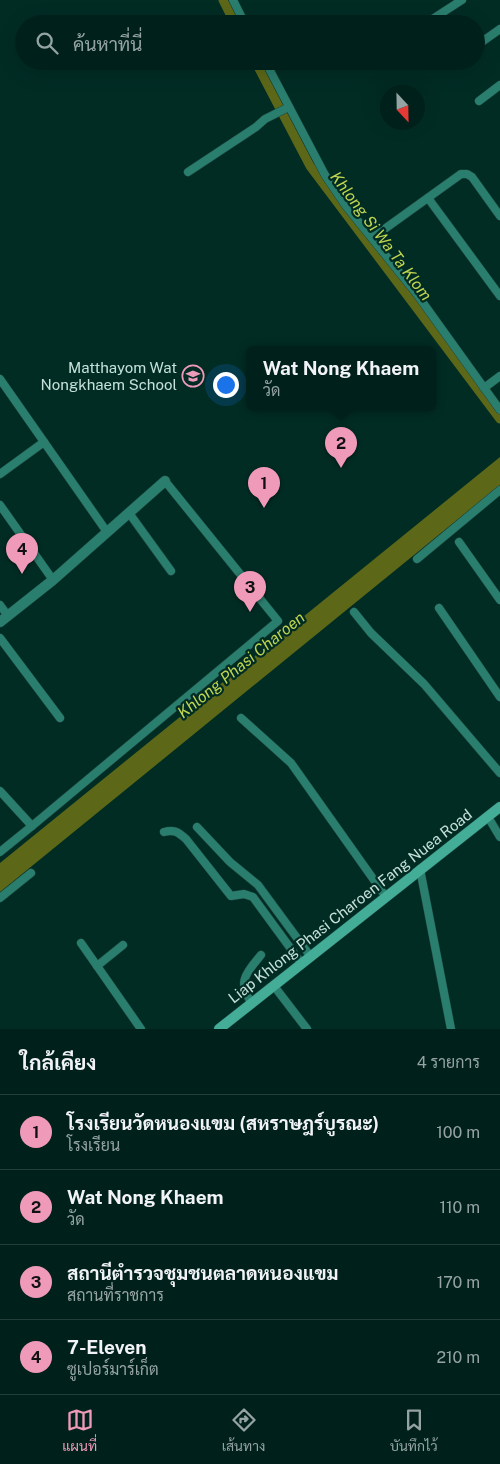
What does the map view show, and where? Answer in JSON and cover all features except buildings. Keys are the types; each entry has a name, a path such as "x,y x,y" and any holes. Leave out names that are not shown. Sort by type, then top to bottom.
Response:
{"main road":[{"name":"Liap Khlong Phasi Charoen Fang Nuea Road","path":"219,1029 500,807"}],"street":[{"path":"233,0 240,15"},
{"path":"439,15 462,0"},
{"path":"485,40 500,29"},
{"path":"270,70 325,175 346,206 416,293 500,410"},
{"path":"479,101 500,85"},
{"path":"188,172 220,152 265,119 289,107"},
{"path":"372,238 461,174 468,174 500,216"},
{"path":"428,198 500,296"},
{"path":"484,388 500,376"},
{"path":"0,379 107,532"},
{"path":"0,474 44,442"},
{"path":"0,605 4,619 53,580 165,481 278,621 0,852"},
{"path":"416,559 500,490"},
{"path":"0,505 53,580"},
{"path":"129,513 172,571"},
{"path":"459,542 500,600"},
{"path":"439,608 500,698"},
{"path":"354,612 371,633 424,684 500,773"},
{"path":"0,638 60,718"},
{"path":"241,718 291,763 386,896"},
{"path":"0,791 32,826"},
{"path":"488,817 500,837"},
{"path":"198,827 230,862 258,885 311,957"},
{"path":"164,832 171,830 178,832 186,839 231,896 244,894 253,897 302,964"},
{"path":"420,869 451,1029"},
{"path":"0,898 31,873"},
{"path":"81,944 141,1029"},
{"path":"97,966 123,945"},
{"path":"252,1003 245,994 243,987 248,971 261,955"},
{"path":"274,986 307,1029"}],"shaded area":[{"path":"500,457 500,485 0,892 0,863"}],"waterway":[{"name":"Khlong Si Wa Ta Klom","path":"223,0 230,15"},
{"name":"Khlong Si Wa Ta Klom","path":"260,70 310,166 500,419"}],"place":[{"name":"Matthayom Wat Nongkhaem School","path":"193,376"},
{"name":"Wat Nong Khaem","path":"341,468"},
{"name":"โรงเรียนวัดหนองแขม (สหราษฎร์บูรณะ)","path":"264,508"},
{"name":"7-Eleven","path":"22,574"},
{"name":"สถานีตำรวจชุมชนตลาดหนองแขม","path":"250,612"}],"water label":[{"name":"Khlong Phasi Charoen","path":"241,665"}]}
